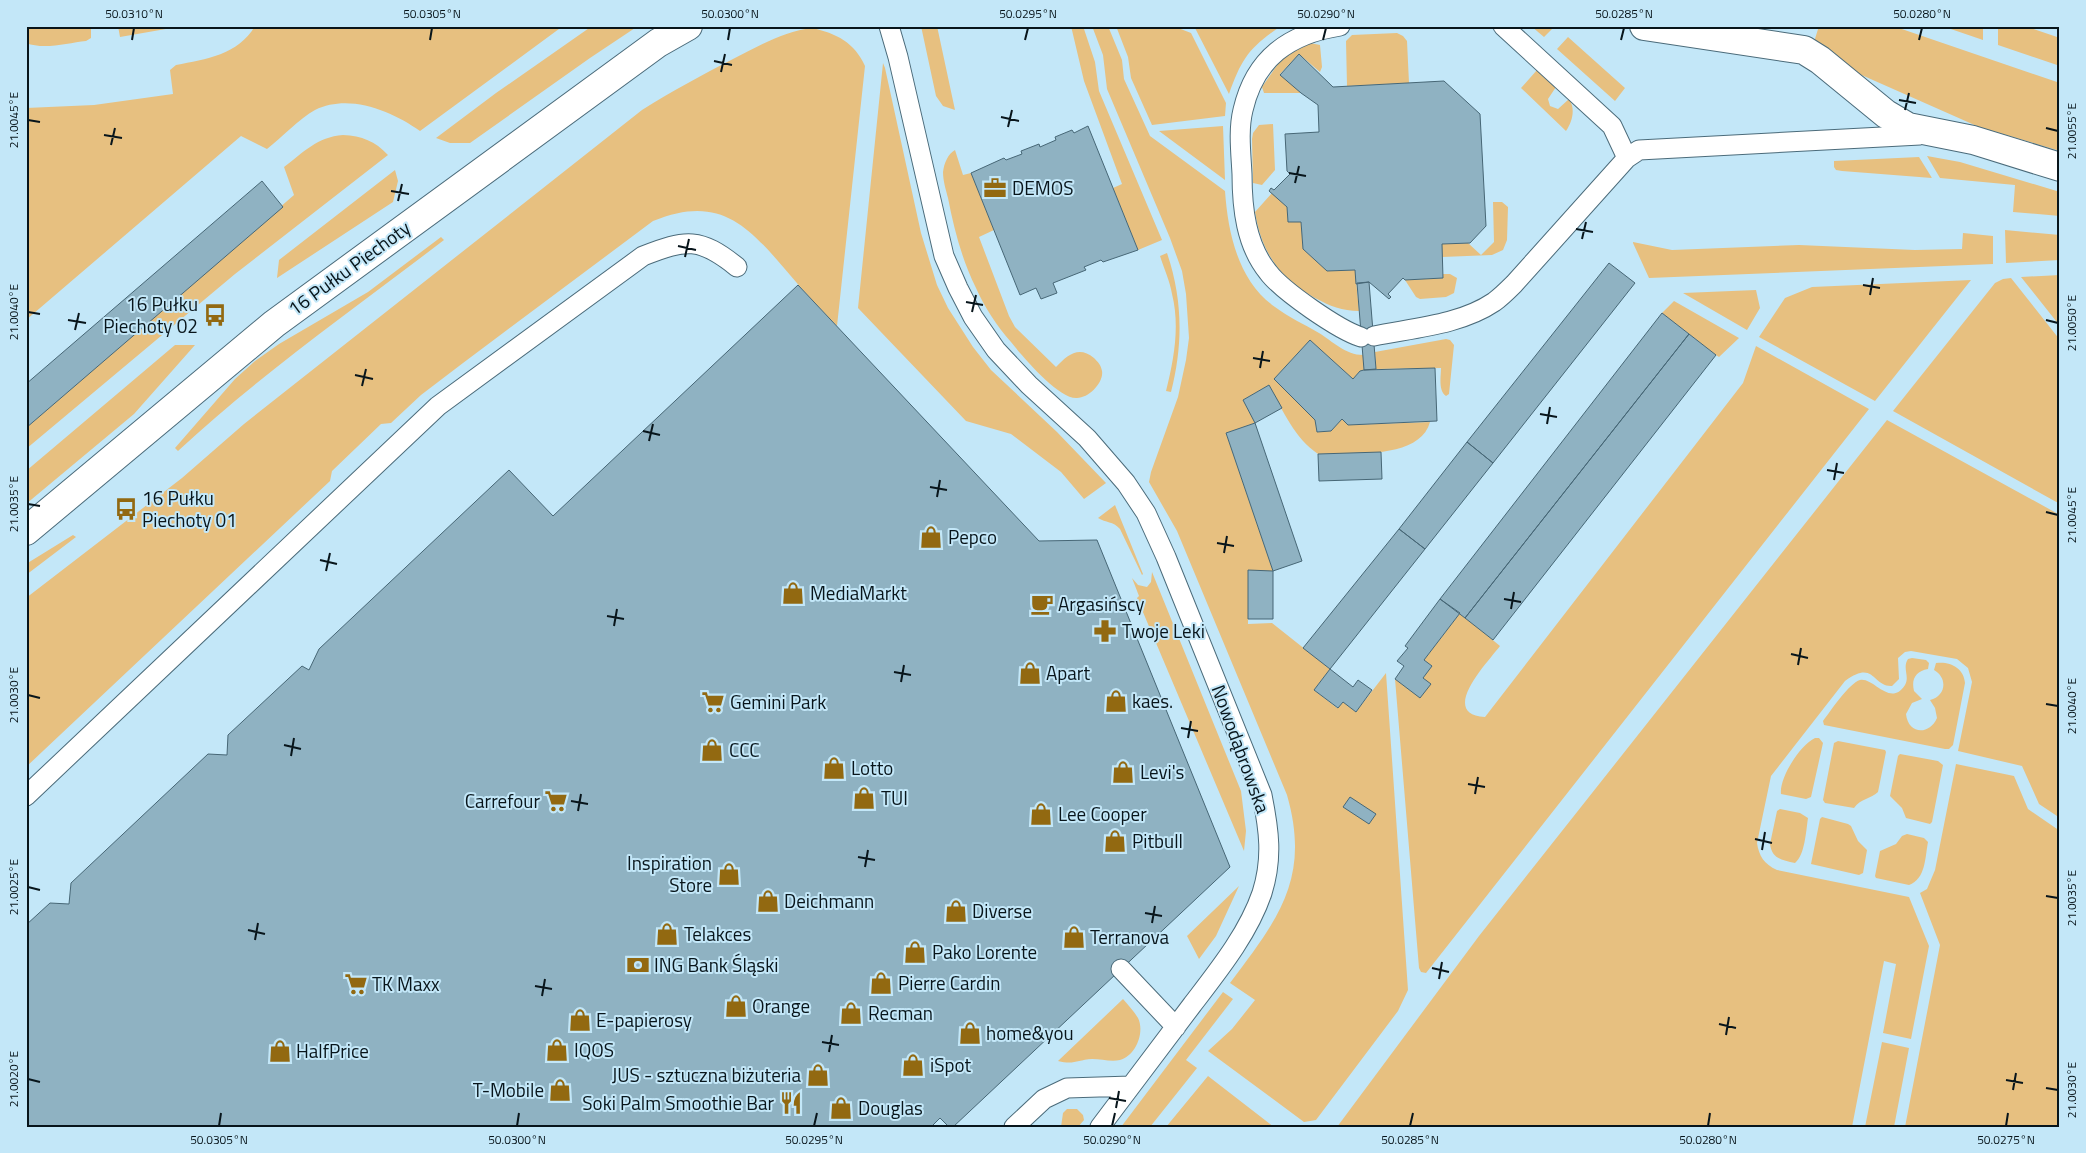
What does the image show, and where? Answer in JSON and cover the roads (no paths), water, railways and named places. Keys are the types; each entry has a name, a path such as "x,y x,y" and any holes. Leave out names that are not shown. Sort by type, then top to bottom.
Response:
{"street":[{"name":"16 Pułku Piechoty","path":"26,531 274,324 642,55 688,26"},
{"path":"1644,26 1804,50 1813,54 1895,121 1908,127 1973,140 2060,168"}],"lane":[{"name":"Nowodąbrowska","path":"889,26 898,57 944,256 973,317 996,350 1029,386 1087,438 1126,483 1146,512 1262,795 1270,834 1268,863 1262,892 1250,922 1212,978 1100,1127"},
{"path":"1340,26 1300,36 1284,45 1270,57 1256,76 1243,110 1241,144 1242,201 1248,230 1255,250 1268,272 1285,290 1345,331 1367,336 1456,320 1475,313 1495,302 1514,284 1627,158 1638,150 1941,134"},
{"path":"1503,26 1612,126 1627,158"},
{"path":"26,796 438,406 643,256 677,245 693,244 706,246 718,251 737,266"},
{"path":"1121,969 1176,1027"},
{"path":"1014,1127 1044,1099 1067,1088 1131,1086"}],"place":[{"name":"DEMOS","path":"995,188"},
{"name":"16 Pułku Piechoty 02","path":"215,315"},
{"name":"16 Pułku Piechoty 01","path":"126,509"},
{"name":"Pepco","path":"931,537"},
{"name":"MediaMarkt","path":"793,593"},
{"name":"Argasińscy","path":"1042,604"},
{"name":"Twoje Leki","path":"1105,631"},
{"name":"Apart","path":"1030,673"},
{"name":"kaes.","path":"1116,701"},
{"name":"Gemini Park","path":"713,702"},
{"name":"CCC","path":"712,750"},
{"name":"Lotto","path":"834,768"},
{"name":"Levi's","path":"1123,772"},
{"name":"TUI","path":"864,798"},
{"name":"Carrefour","path":"556,801"},
{"name":"Lee Cooper","path":"1041,814"},
{"name":"Pitbull","path":"1115,841"},
{"name":"Inspiration Store","path":"729,874"},
{"name":"Deichmann","path":"768,901"},
{"name":"Diverse","path":"956,911"},
{"name":"Telakces","path":"667,934"},
{"name":"Terranova","path":"1074,937"},
{"name":"Pako Lorente","path":"915,952"},
{"name":"ING Bank Śląski","path":"638,965"},
{"name":"Pierre Cardin","path":"881,983"},
{"name":"TK Maxx","path":"356,984"},
{"name":"Orange","path":"736,1006"},
{"name":"Recman","path":"851,1013"},
{"name":"E-papierosy","path":"580,1020"},
{"name":"home&you","path":"970,1033"},
{"name":"IQOS","path":"557,1050"},
{"name":"HalfPrice","path":"280,1051"},
{"name":"iSpot","path":"913,1065"},
{"name":"JUS - sztuczna biżuteria","path":"818,1075"},
{"name":"T-Mobile","path":"560,1090"},
{"name":"Soki Palm Smoothie Bar","path":"791,1103"},
{"name":"Douglas","path":"841,1108"}]}
